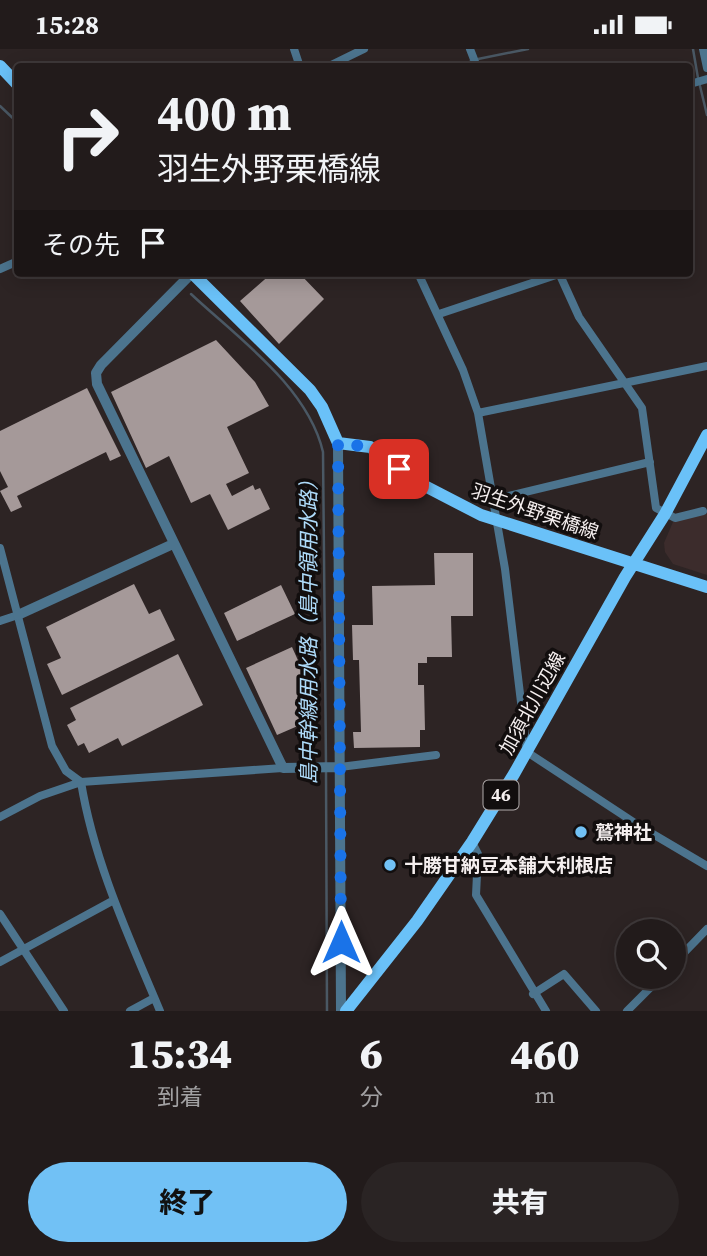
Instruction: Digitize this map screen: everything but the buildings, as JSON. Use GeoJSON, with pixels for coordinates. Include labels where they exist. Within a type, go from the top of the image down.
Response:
{"type":"FeatureCollection","features":[{"type":"Feature","properties":{"kind":"main road"},"geometry":{"type":"LineString","coordinates":[[0,66],[14,81]]}},
{"type":"Feature","properties":{"kind":"main road"},"geometry":{"type":"LineString","coordinates":[[196,277],[310,390],[327,416],[338,443]]}},
{"type":"Feature","properties":{"kind":"main road","name":"加須北川辺線"},"geometry":{"type":"LineString","coordinates":[[344,1011],[417,921],[472,842],[665,514],[707,435]]}},
{"type":"Feature","properties":{"kind":"main road","name":"羽生外野栗橋線"},"geometry":{"type":"LineString","coordinates":[[338,443],[370,447],[445,499],[496,520],[707,587]]}},
{"type":"Feature","properties":{"kind":"street"},"geometry":{"type":"LineString","coordinates":[[335,63],[363,49]]}},
{"type":"Feature","properties":{"kind":"street"},"geometry":{"type":"LineString","coordinates":[[704,49],[707,68]]}},
{"type":"Feature","properties":{"kind":"street"},"geometry":{"type":"LineString","coordinates":[[188,277],[96,373],[97,384],[283,768]]}},
{"type":"Feature","properties":{"kind":"street"},"geometry":{"type":"LineString","coordinates":[[420,277],[439,314],[478,413],[496,520],[527,752],[640,827],[706,864]]}},
{"type":"Feature","properties":{"kind":"street"},"geometry":{"type":"LineString","coordinates":[[439,314],[550,277]]}},
{"type":"Feature","properties":{"kind":"street"},"geometry":{"type":"LineString","coordinates":[[560,277],[579,317],[642,408],[654,505],[665,514],[678,518],[703,511]]}},
{"type":"Feature","properties":{"kind":"street"},"geometry":{"type":"LineString","coordinates":[[478,413],[707,366]]}},
{"type":"Feature","properties":{"kind":"street"},"geometry":{"type":"LineString","coordinates":[[338,443],[344,1011]]}},
{"type":"Feature","properties":{"kind":"street"},"geometry":{"type":"LineString","coordinates":[[492,500],[650,463]]}},
{"type":"Feature","properties":{"kind":"street"},"geometry":{"type":"LineString","coordinates":[[0,621],[173,544]]}},
{"type":"Feature","properties":{"kind":"street"},"geometry":{"type":"LineString","coordinates":[[0,548],[52,746],[66,771],[81,782],[87,820],[114,900],[160,1011]]}},
{"type":"Feature","properties":{"kind":"street"},"geometry":{"type":"LineString","coordinates":[[522,719],[542,725]]}},
{"type":"Feature","properties":{"kind":"street"},"geometry":{"type":"LineString","coordinates":[[0,817],[40,796],[81,782],[283,768],[340,767],[436,755]]}},
{"type":"Feature","properties":{"kind":"street"},"geometry":{"type":"LineString","coordinates":[[472,842],[478,854],[476,895],[546,1011]]}},
{"type":"Feature","properties":{"kind":"street"},"geometry":{"type":"LineString","coordinates":[[0,962],[114,900]]}},
{"type":"Feature","properties":{"kind":"street"},"geometry":{"type":"LineString","coordinates":[[0,914],[64,1011]]}},
{"type":"Feature","properties":{"kind":"street"},"geometry":{"type":"LineString","coordinates":[[686,951],[707,929]]}},
{"type":"Feature","properties":{"kind":"street"},"geometry":{"type":"LineString","coordinates":[[533,993],[564,974],[596,1011]]}},
{"type":"Feature","properties":{"kind":"street"},"geometry":{"type":"LineString","coordinates":[[627,1011],[649,989]]}},
{"type":"Feature","properties":{"kind":"street"},"geometry":{"type":"LineString","coordinates":[[130,1011],[155,998]]}},
{"type":"Feature","properties":{"kind":"shaded area"},"geometry":{"type":"Polygon","coordinates":[[[707,514],[707,575],[673,564],[665,552],[664,543],[673,522],[707,514]]]}},
{"type":"Feature","properties":{"kind":"waterway"},"geometry":{"type":"LineString","coordinates":[[478,59],[528,49]]}},
{"type":"Feature","properties":{"kind":"waterway"},"geometry":{"type":"LineString","coordinates":[[693,49],[698,78]]}},
{"type":"Feature","properties":{"kind":"waterway"},"geometry":{"type":"LineString","coordinates":[[467,63],[472,61]]}},
{"type":"Feature","properties":{"kind":"waterway"},"geometry":{"type":"LineString","coordinates":[[700,86],[707,115]]}},
{"type":"Feature","properties":{"kind":"waterway","name":"島中幹線用水路（島中領用水路）"},"geometry":{"type":"LineString","coordinates":[[0,106],[14,119]]}},
{"type":"Feature","properties":{"kind":"waterway","name":"島中幹線用水路（島中領用水路）"},"geometry":{"type":"LineString","coordinates":[[191,294],[249,346],[287,385],[315,428],[323,452],[326,764]]}},
{"type":"Feature","properties":{"kind":"waterway","name":"島中幹線用水路（島中領用水路）"},"geometry":{"type":"LineString","coordinates":[[326,771],[327,1011]]}},
{"type":"Feature","properties":{"kind":"place","name":"鷲神社"},"geometry":{"type":"Point","coordinates":[581,832]}},
{"type":"Feature","properties":{"kind":"place","name":"十勝甘納豆本舗大利根店"},"geometry":{"type":"Point","coordinates":[390,865]}},
{"type":"Feature","properties":{"kind":"route"},"geometry":{"type":"LineString","coordinates":[[341,942],[338,443],[370,447],[399,469]]}}]}
